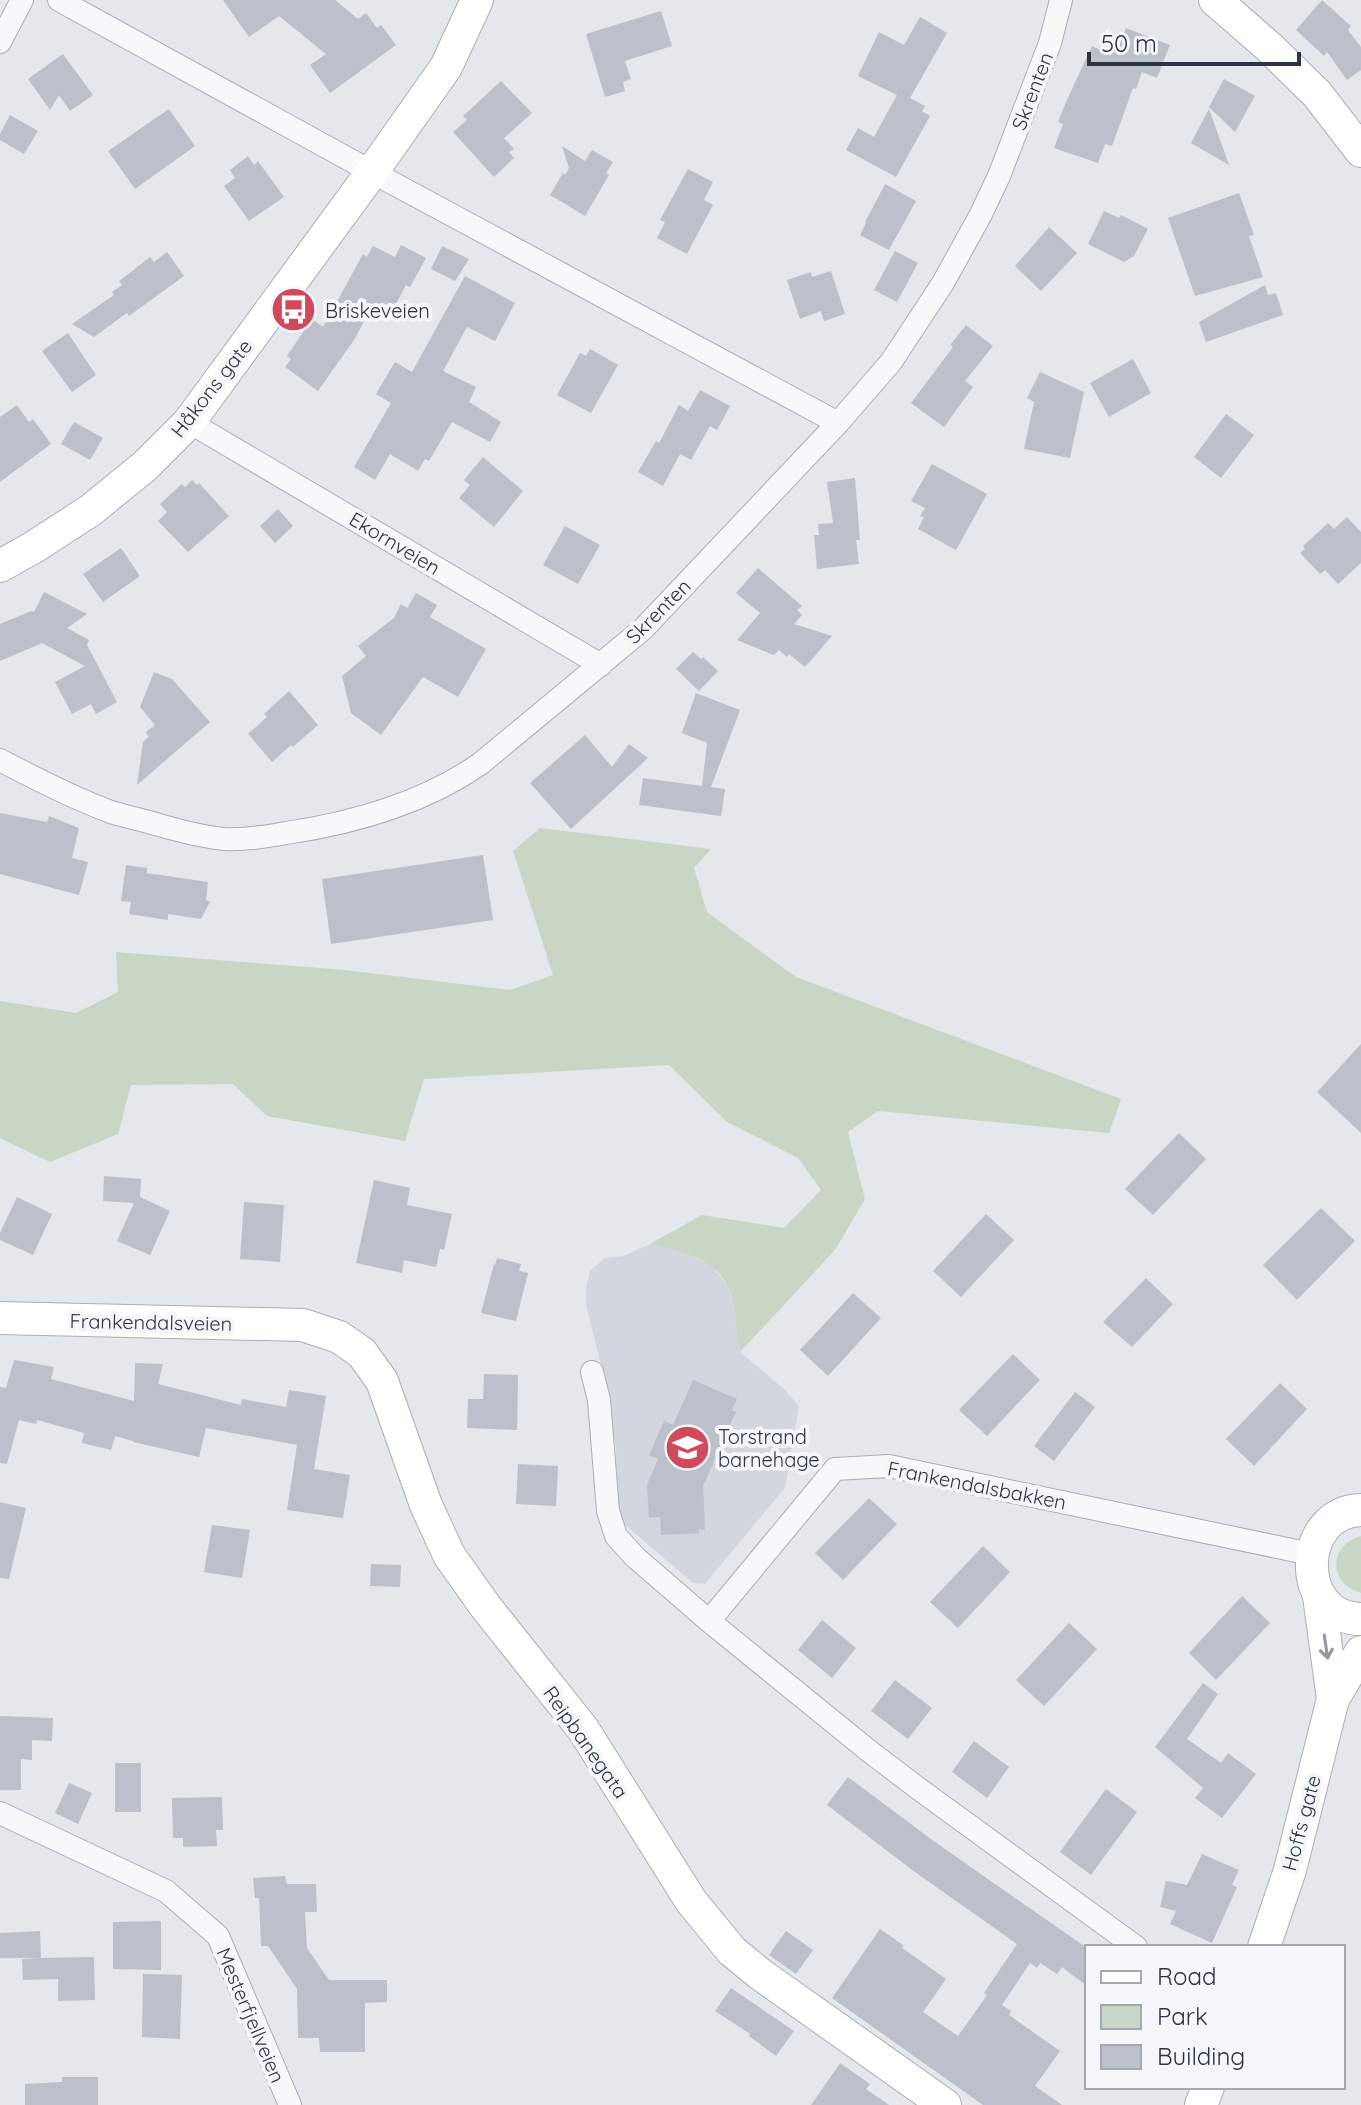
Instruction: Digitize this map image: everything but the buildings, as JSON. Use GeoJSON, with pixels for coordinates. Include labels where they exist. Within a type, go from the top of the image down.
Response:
{"type":"FeatureCollection","features":[{"type":"Feature","properties":{"kind":"main road","name":"Håkons gate"},"geometry":{"type":"LineString","coordinates":[[0,566],[91,510],[145,466],[189,422],[446,67],[477,0]]}},
{"type":"Feature","properties":{"kind":"main road"},"geometry":{"type":"LineString","coordinates":[[1215,0],[1317,94],[1361,151]]}},
{"type":"Feature","properties":{"kind":"main road","name":"Frankendalsveien"},"geometry":{"type":"LineString","coordinates":[[0,1318],[303,1325]]}},
{"type":"Feature","properties":{"kind":"main road","name":"Reipbanegata"},"geometry":{"type":"LineString","coordinates":[[303,1325],[339,1337],[362,1353],[382,1381],[426,1505],[449,1555],[485,1606],[583,1729],[691,1901],[732,1951],[945,2105]]}},
{"type":"Feature","properties":{"kind":"main road"},"geometry":{"type":"LineString","coordinates":[[1311,1554],[1320,1534],[1336,1518],[1361,1510]]}},
{"type":"Feature","properties":{"kind":"main road","name":"Hoffs gate"},"geometry":{"type":"LineString","coordinates":[[1311,1554],[1311,1575],[1319,1596],[1333,1699]]}},
{"type":"Feature","properties":{"kind":"main road"},"geometry":{"type":"LineString","coordinates":[[1319,1596],[1335,1611],[1361,1619]]}},
{"type":"Feature","properties":{"kind":"main road","name":"Hoffs gate"},"geometry":{"type":"LineString","coordinates":[[1265,1945],[1290,1870],[1333,1699],[1361,1652]]}},
{"type":"Feature","properties":{"kind":"street"},"geometry":{"type":"LineString","coordinates":[[0,42],[22,0]]}},
{"type":"Feature","properties":{"kind":"street"},"geometry":{"type":"LineString","coordinates":[[59,0],[838,423]]}},
{"type":"Feature","properties":{"kind":"street","name":"Skrenten"},"geometry":{"type":"LineString","coordinates":[[0,760],[112,812],[188,833],[226,839],[306,830],[383,812],[462,777],[492,756],[643,629],[838,423],[891,362],[943,283],[1005,163],[1050,43],[1061,0]]}},
{"type":"Feature","properties":{"kind":"street","name":"Ekornveien"},"geometry":{"type":"LineString","coordinates":[[189,422],[601,665]]}},
{"type":"Feature","properties":{"kind":"street"},"geometry":{"type":"LineString","coordinates":[[592,1372],[599,1400],[608,1511],[616,1536],[635,1557],[709,1621],[919,1789],[1133,1945]]}},
{"type":"Feature","properties":{"kind":"street","name":"Frankendalsbakken"},"geometry":{"type":"LineString","coordinates":[[709,1621],[835,1469],[889,1466],[1311,1554]]}},
{"type":"Feature","properties":{"kind":"street","name":"Mesterfjellveien"},"geometry":{"type":"LineString","coordinates":[[0,1813],[166,1891],[218,1936],[290,2105]]}},
{"type":"Feature","properties":{"kind":"shaded area"},"geometry":{"type":"Polygon","coordinates":[[[650,1244],[683,1252],[711,1265],[728,1286],[740,1352],[784,1389],[799,1406],[785,1488],[705,1584],[693,1583],[617,1518],[616,1449],[603,1373],[586,1304],[586,1288],[590,1271],[605,1258],[624,1256],[650,1244]]]}},
{"type":"Feature","properties":{"kind":"green space"},"geometry":{"type":"Polygon","coordinates":[[[540,828],[711,849],[694,868],[707,912],[796,977],[1121,1099],[1109,1133],[878,1111],[848,1132],[865,1199],[835,1250],[740,1352],[733,1304],[723,1278],[696,1258],[650,1244],[702,1215],[784,1228],[821,1190],[798,1158],[727,1122],[669,1065],[424,1079],[405,1141],[267,1116],[233,1084],[131,1085],[118,1134],[50,1162],[0,1138],[0,1001],[76,1013],[118,992],[116,952],[345,970],[510,990],[553,975],[513,851],[540,828]]]}},
{"type":"Feature","properties":{"kind":"green space"},"geometry":{"type":"Polygon","coordinates":[[[1361,1536],[1361,1593],[1342,1582],[1336,1564],[1342,1547],[1361,1536]]]}},
{"type":"Feature","properties":{"kind":"place","name":"Briskeveien"},"geometry":{"type":"Point","coordinates":[294,310]}},
{"type":"Feature","properties":{"kind":"place","name":"Torstrand barnehage"},"geometry":{"type":"Point","coordinates":[687,1448]}}]}
